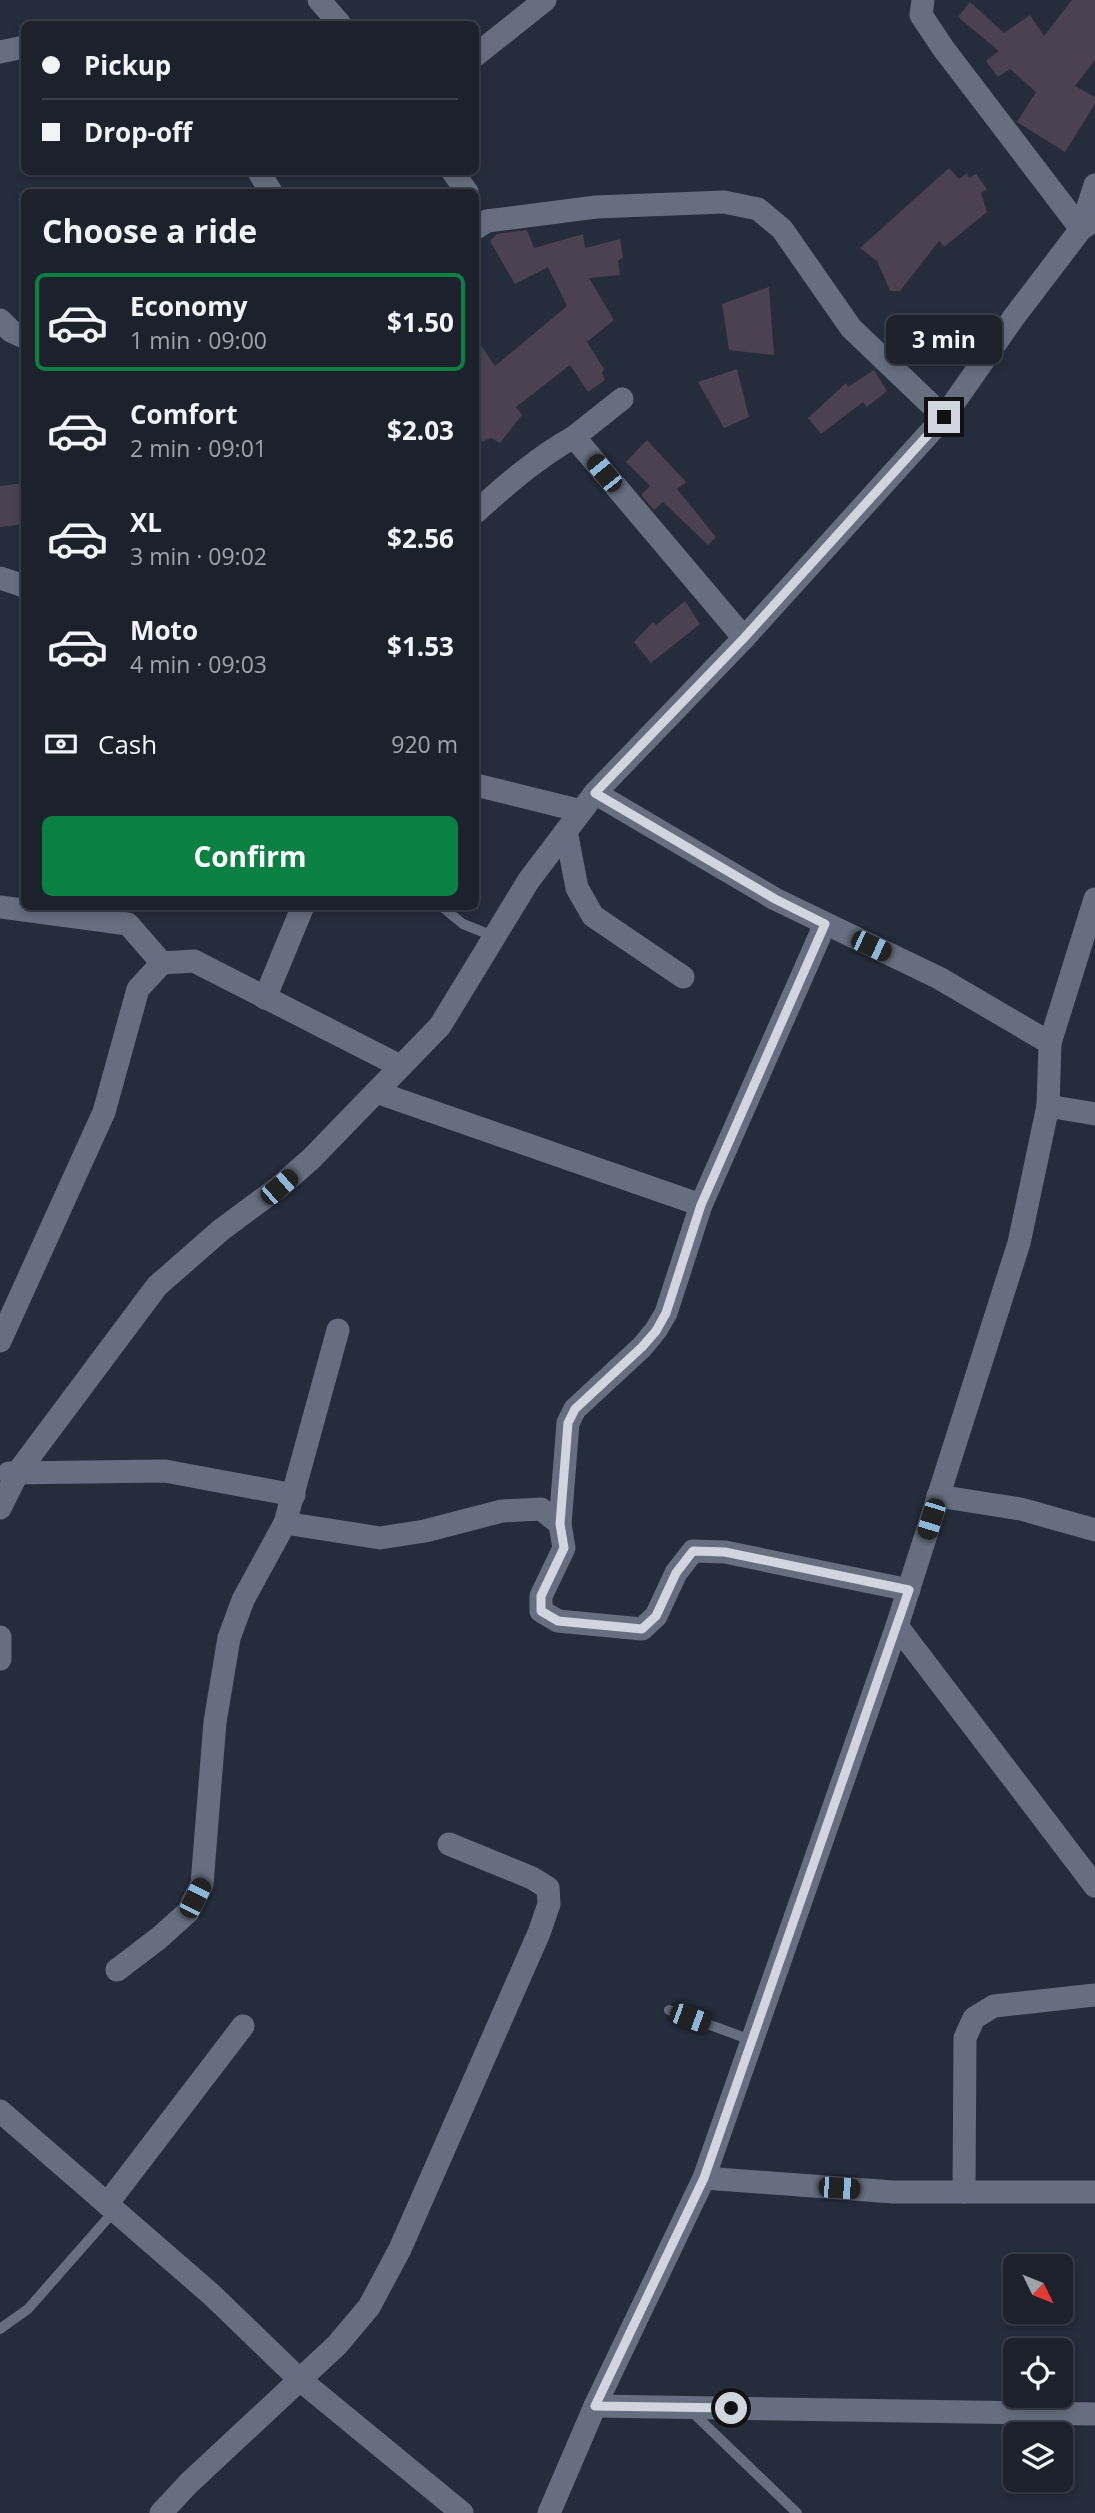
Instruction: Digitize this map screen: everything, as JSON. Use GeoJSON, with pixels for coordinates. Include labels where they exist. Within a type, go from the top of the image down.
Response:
{"type":"FeatureCollection","features":[{"type":"Feature","properties":{"kind":"street"},"geometry":{"type":"LineString","coordinates":[[318,0],[337,21]]}},
{"type":"Feature","properties":{"kind":"street"},"geometry":{"type":"LineString","coordinates":[[479,53],[545,0]]}},
{"type":"Feature","properties":{"kind":"street"},"geometry":{"type":"LineString","coordinates":[[923,0],[921,15],[943,48],[1088,225]]}},
{"type":"Feature","properties":{"kind":"street"},"geometry":{"type":"LineString","coordinates":[[0,52],[21,48]]}},
{"type":"Feature","properties":{"kind":"street"},"geometry":{"type":"LineString","coordinates":[[0,1508],[9,1473],[157,1286],[221,1230],[279,1187],[311,1159],[440,1026],[529,880],[588,802],[744,638],[944,417],[1014,317],[1088,225],[1095,185]]}},
{"type":"Feature","properties":{"kind":"street"},"geometry":{"type":"LineString","coordinates":[[480,218],[596,207],[724,202],[758,209],[782,229],[851,328],[944,417]]}},
{"type":"Feature","properties":{"kind":"street"},"geometry":{"type":"LineString","coordinates":[[0,320],[11,331],[21,336]]}},
{"type":"Feature","properties":{"kind":"street"},"geometry":{"type":"LineString","coordinates":[[479,509],[514,478],[574,437],[622,399]]}},
{"type":"Feature","properties":{"kind":"street"},"geometry":{"type":"LineString","coordinates":[[574,437],[744,638]]}},
{"type":"Feature","properties":{"kind":"street"},"geometry":{"type":"LineString","coordinates":[[0,578],[21,585]]}},
{"type":"Feature","properties":{"kind":"street"},"geometry":{"type":"LineString","coordinates":[[479,785],[588,802],[775,899],[939,978],[1050,1043]]}},
{"type":"Feature","properties":{"kind":"street"},"geometry":{"type":"LineString","coordinates":[[566,831],[578,888],[593,916],[683,977]]}},
{"type":"Feature","properties":{"kind":"street"},"geometry":{"type":"LineString","coordinates":[[549,2513],[595,2406],[704,2178],[897,1626],[1019,1243],[1048,1106],[1050,1043],[1095,899]]}},
{"type":"Feature","properties":{"kind":"street"},"geometry":{"type":"LineString","coordinates":[[0,907],[21,910]]}},
{"type":"Feature","properties":{"kind":"street"},"geometry":{"type":"LineString","coordinates":[[23,910],[128,924],[162,962]]}},
{"type":"Feature","properties":{"kind":"street"},"geometry":{"type":"LineString","coordinates":[[265,998],[301,910]]}},
{"type":"Feature","properties":{"kind":"street"},"geometry":{"type":"LineString","coordinates":[[825,924],[701,1205],[666,1313],[656,1331],[642,1347],[575,1409],[568,1423],[560,1524],[564,1548],[541,1596],[541,1611],[558,1621],[642,1629],[656,1616],[676,1573],[693,1551],[725,1552],[909,1590]]}},
{"type":"Feature","properties":{"kind":"street"},"geometry":{"type":"LineString","coordinates":[[0,1341],[104,1112],[138,989],[162,962],[194,961],[400,1066]]}},
{"type":"Feature","properties":{"kind":"street"},"geometry":{"type":"LineString","coordinates":[[376,1091],[701,1205]]}},
{"type":"Feature","properties":{"kind":"street"},"geometry":{"type":"LineString","coordinates":[[1048,1106],[1095,1114]]}},
{"type":"Feature","properties":{"kind":"street"},"geometry":{"type":"LineString","coordinates":[[117,1970],[188,1912],[202,1884],[215,1722],[229,1639],[243,1600],[285,1523],[338,1330]]}},
{"type":"Feature","properties":{"kind":"street"},"geometry":{"type":"LineString","coordinates":[[9,1473],[165,1471],[294,1495]]}},
{"type":"Feature","properties":{"kind":"street"},"geometry":{"type":"LineString","coordinates":[[938,1496],[1021,1509],[1095,1530]]}},
{"type":"Feature","properties":{"kind":"street"},"geometry":{"type":"LineString","coordinates":[[285,1523],[380,1538],[425,1531],[502,1511],[541,1509],[560,1524]]}},
{"type":"Feature","properties":{"kind":"street"},"geometry":{"type":"LineString","coordinates":[[897,1626],[1095,1886]]}},
{"type":"Feature","properties":{"kind":"street"},"geometry":{"type":"LineString","coordinates":[[0,1637],[0,1659]]}},
{"type":"Feature","properties":{"kind":"street"},"geometry":{"type":"LineString","coordinates":[[161,2513],[337,2345],[369,2307],[400,2249],[539,1933],[549,1904],[548,1888],[532,1878],[449,1844]]}},
{"type":"Feature","properties":{"kind":"street"},"geometry":{"type":"LineString","coordinates":[[964,2192],[965,2038],[974,2018],[994,2007],[1095,1995]]}},
{"type":"Feature","properties":{"kind":"street"},"geometry":{"type":"LineString","coordinates":[[111,2207],[243,2026]]}},
{"type":"Feature","properties":{"kind":"street"},"geometry":{"type":"LineString","coordinates":[[0,2111],[212,2295],[299,2379],[462,2513]]}},
{"type":"Feature","properties":{"kind":"street"},"geometry":{"type":"LineString","coordinates":[[704,2178],[893,2193],[1095,2192]]}},
{"type":"Feature","properties":{"kind":"street"},"geometry":{"type":"LineString","coordinates":[[595,2406],[1095,2414]]}},
{"type":"Feature","properties":{"kind":"lane"},"geometry":{"type":"LineString","coordinates":[[446,910],[463,924],[493,936]]}},
{"type":"Feature","properties":{"kind":"lane"},"geometry":{"type":"LineString","coordinates":[[669,2010],[751,2040]]}},
{"type":"Feature","properties":{"kind":"lane"},"geometry":{"type":"LineString","coordinates":[[0,2329],[28,2309],[111,2207]]}},
{"type":"Feature","properties":{"kind":"lane"},"geometry":{"type":"LineString","coordinates":[[687,2407],[797,2513]]}},
{"type":"Feature","properties":{"kind":"building"},"geometry":{"type":"Polygon","coordinates":[[[1072,0],[1095,0],[1095,60],[1075,86],[1095,97],[1095,104],[1065,152],[1017,122],[1036,92],[1010,69],[998,77],[986,61],[999,51],[958,17],[970,2],[1004,33],[1030,15],[1044,36],[1072,0]]]}},
{"type":"Feature","properties":{"kind":"building"},"geometry":{"type":"Polygon","coordinates":[[[949,168],[959,179],[967,173],[969,178],[976,174],[987,189],[981,193],[987,212],[944,247],[939,241],[900,291],[890,291],[877,261],[860,248],[949,168]]]}},
{"type":"Feature","properties":{"kind":"building"},"geometry":{"type":"Polygon","coordinates":[[[527,230],[534,248],[583,234],[585,248],[620,239],[623,258],[618,260],[620,275],[589,278],[614,320],[587,342],[604,369],[602,373],[605,380],[588,392],[570,365],[516,407],[522,415],[500,443],[491,438],[479,443],[479,342],[495,366],[567,306],[548,267],[515,284],[490,241],[497,234],[527,230]]]}},
{"type":"Feature","properties":{"kind":"building"},"geometry":{"type":"Polygon","coordinates":[[[769,287],[774,355],[729,350],[722,304],[769,287]]]}},
{"type":"Feature","properties":{"kind":"building"},"geometry":{"type":"Polygon","coordinates":[[[737,369],[749,417],[724,428],[698,382],[737,369]]]}},
{"type":"Feature","properties":{"kind":"building"},"geometry":{"type":"Polygon","coordinates":[[[874,370],[887,391],[867,407],[863,402],[821,434],[808,418],[846,383],[848,387],[874,370]]]}},
{"type":"Feature","properties":{"kind":"building"},"geometry":{"type":"Polygon","coordinates":[[[647,440],[686,482],[677,489],[716,537],[708,545],[663,502],[654,510],[641,495],[650,486],[626,462],[647,440]]]}},
{"type":"Feature","properties":{"kind":"building"},"geometry":{"type":"Polygon","coordinates":[[[21,483],[21,524],[0,527],[0,486],[21,483]]]}},
{"type":"Feature","properties":{"kind":"building"},"geometry":{"type":"Polygon","coordinates":[[[685,601],[700,624],[651,663],[634,642],[653,622],[656,625],[685,601]]]}},
{"type":"Feature","properties":{"kind":"route"},"geometry":{"type":"LineString","coordinates":[[731,2408],[595,2406],[704,2178],[909,1590],[725,1552],[693,1551],[676,1573],[656,1616],[642,1629],[558,1621],[541,1611],[541,1596],[564,1548],[560,1524],[568,1423],[575,1409],[642,1347],[656,1331],[666,1313],[701,1205],[825,924],[775,899],[595,793],[744,638],[944,417]]}}]}
